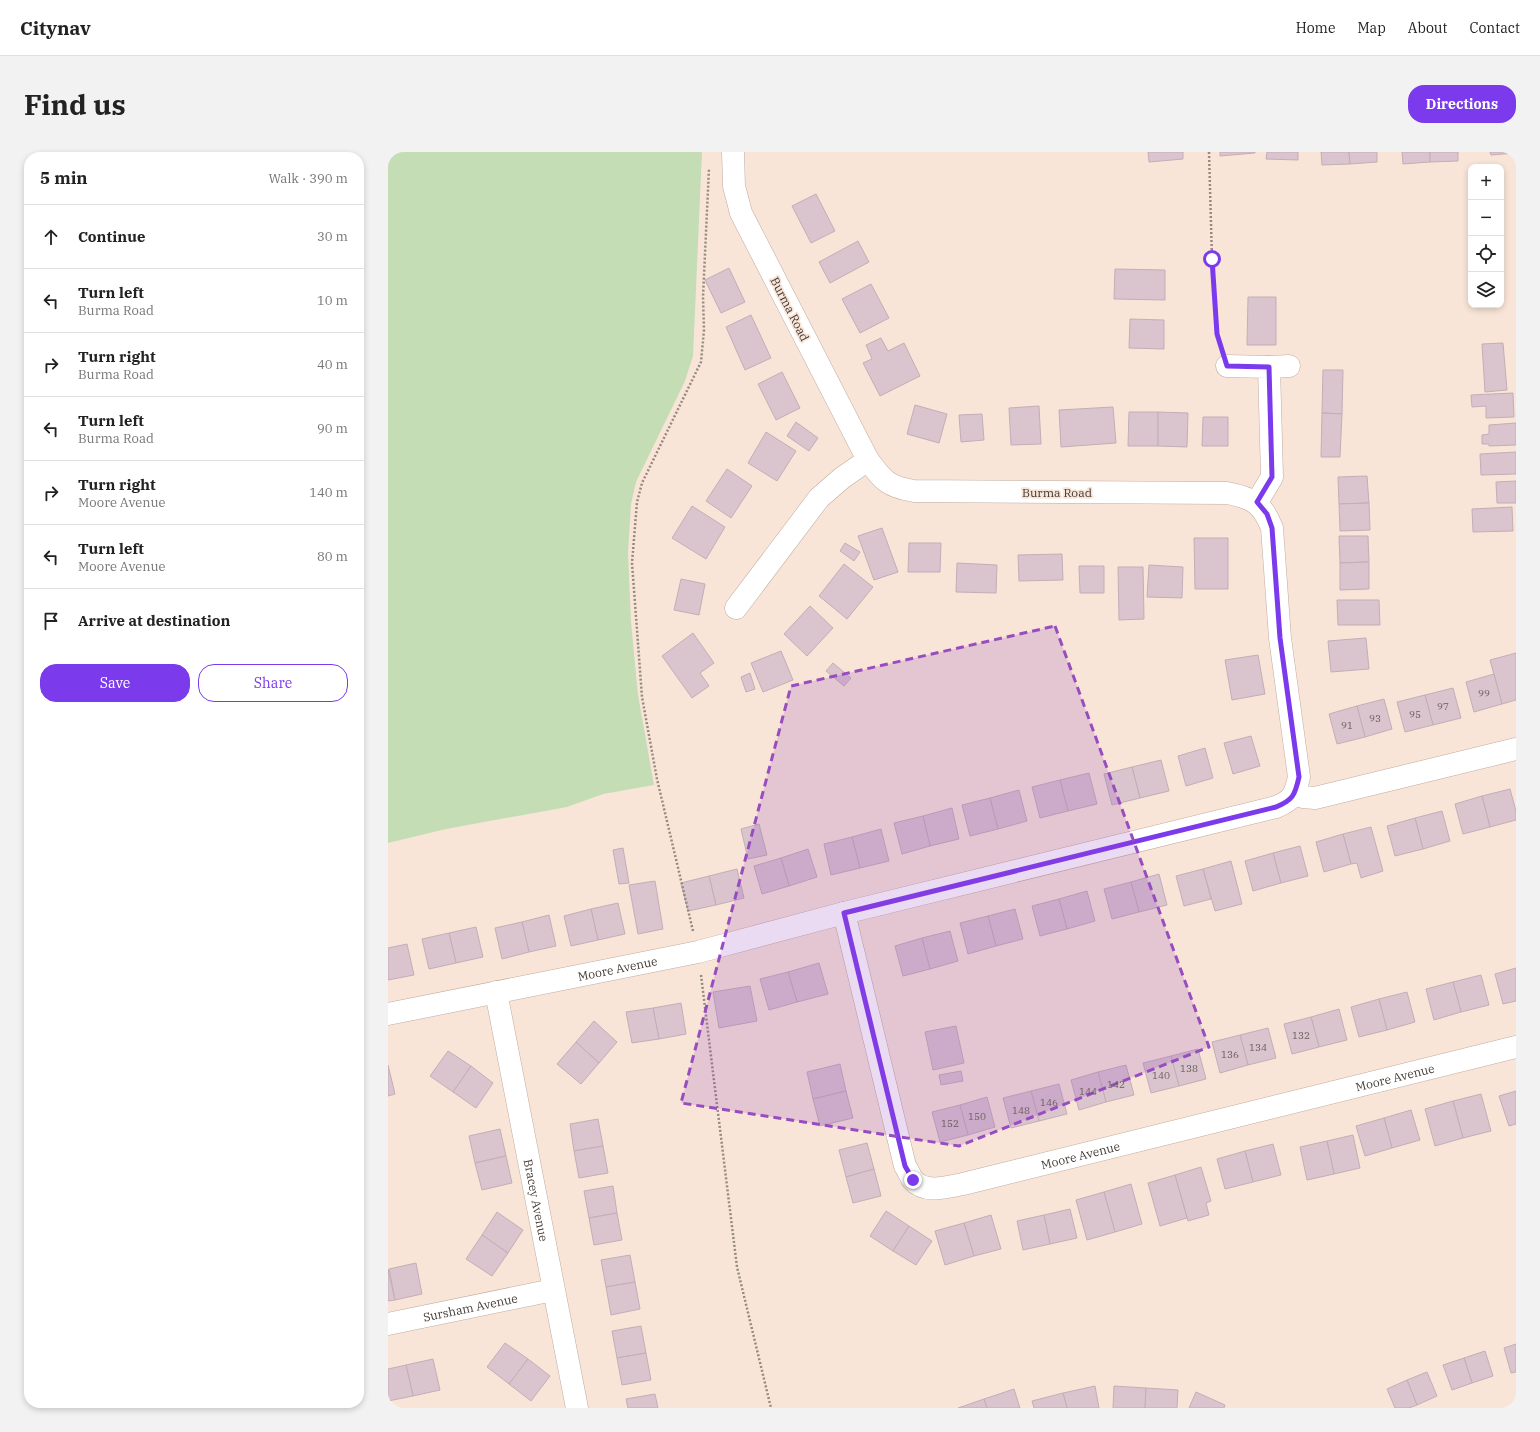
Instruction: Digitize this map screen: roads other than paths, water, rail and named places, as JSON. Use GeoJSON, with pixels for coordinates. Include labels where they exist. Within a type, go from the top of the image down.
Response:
{"type":"FeatureCollection","features":[{"type":"Feature","properties":{"kind":"street","name":"Burma Road"},"geometry":{"type":"LineString","coordinates":[[733,152],[734,186],[741,213],[868,460],[882,480],[897,488],[914,491],[1227,493],[1243,496],[1257,502]]}},
{"type":"Feature","properties":{"kind":"street"},"geometry":{"type":"LineString","coordinates":[[1227,366],[1279,366],[1272,477],[1257,502],[1267,514],[1272,528],[1280,638],[1299,777],[1295,793],[1303,797],[1315,798],[1516,749]]}},
{"type":"Feature","properties":{"kind":"street"},"geometry":{"type":"LineString","coordinates":[[736,608],[819,498],[842,478],[868,460]]}},
{"type":"Feature","properties":{"kind":"street","name":"Moore Avenue"},"geometry":{"type":"LineString","coordinates":[[388,1014],[698,952],[844,913],[1276,807],[1288,802],[1295,793]]}},
{"type":"Feature","properties":{"kind":"street","name":"Moore Avenue"},"geometry":{"type":"LineString","coordinates":[[844,913],[905,1166],[913,1180],[924,1187],[939,1188],[962,1184],[1516,1047]]}},
{"type":"Feature","properties":{"kind":"street","name":"Bracey Avenue"},"geometry":{"type":"LineString","coordinates":[[496,992],[577,1408]]}},
{"type":"Feature","properties":{"kind":"street","name":"Sursham Avenue"},"geometry":{"type":"LineString","coordinates":[[388,1324],[553,1290]]}}]}
